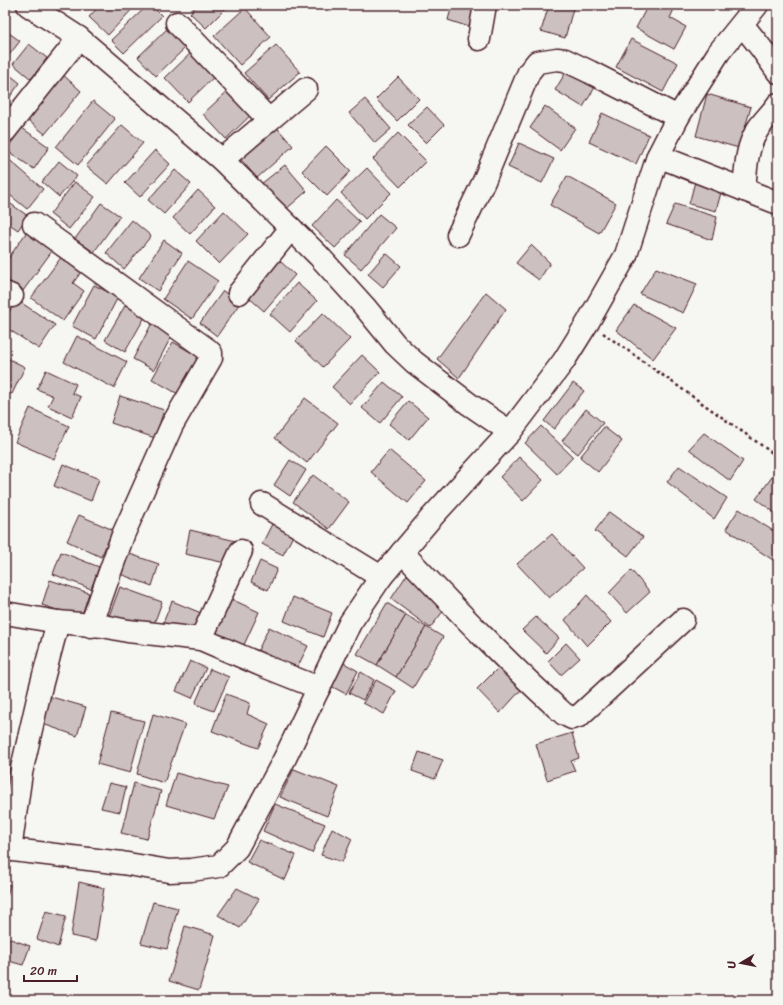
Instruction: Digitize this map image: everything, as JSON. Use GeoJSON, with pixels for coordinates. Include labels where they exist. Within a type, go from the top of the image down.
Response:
{"type":"FeatureCollection","features":[{"type":"Feature","properties":{"kind":"street"},"geometry":{"type":"LineString","coordinates":[[28,5],[79,38],[222,160],[318,255],[364,306],[395,344],[414,362],[469,404],[510,432]]}},
{"type":"Feature","properties":{"kind":"street"},"geometry":{"type":"LineString","coordinates":[[479,39],[485,5]]}},
{"type":"Feature","properties":{"kind":"street"},"geometry":{"type":"LineString","coordinates":[[58,622],[40,690],[21,773],[8,849],[122,863],[169,871],[219,866],[237,848],[266,796],[350,623],[381,577],[510,432],[564,362],[626,255],[658,156],[678,117],[719,52],[757,5]]}},
{"type":"Feature","properties":{"kind":"street"},"geometry":{"type":"LineString","coordinates":[[177,22],[269,120]]}},
{"type":"Feature","properties":{"kind":"street"},"geometry":{"type":"LineString","coordinates":[[742,24],[762,48],[778,72]]}},
{"type":"Feature","properties":{"kind":"street"},"geometry":{"type":"LineString","coordinates":[[5,132],[79,38]]}},
{"type":"Feature","properties":{"kind":"street"},"geometry":{"type":"LineString","coordinates":[[458,235],[484,181],[529,72],[537,62],[557,59],[565,60],[678,117]]}},
{"type":"Feature","properties":{"kind":"street"},"geometry":{"type":"LineString","coordinates":[[222,160],[306,89]]}},
{"type":"Feature","properties":{"kind":"street"},"geometry":{"type":"LineString","coordinates":[[744,190],[747,160],[751,142],[758,129],[778,104]]}},
{"type":"Feature","properties":{"kind":"street"},"geometry":{"type":"LineString","coordinates":[[658,156],[778,203]]}},
{"type":"Feature","properties":{"kind":"street"},"geometry":{"type":"LineString","coordinates":[[34,224],[208,350],[211,358],[172,425],[123,535],[91,626]]}},
{"type":"Feature","properties":{"kind":"street"},"geometry":{"type":"LineString","coordinates":[[239,293],[290,228]]}},
{"type":"Feature","properties":{"kind":"street"},"geometry":{"type":"LineString","coordinates":[[262,504],[381,577]]}},
{"type":"Feature","properties":{"kind":"street"},"geometry":{"type":"LineString","coordinates":[[201,639],[241,551]]}},
{"type":"Feature","properties":{"kind":"street"},"geometry":{"type":"LineString","coordinates":[[402,552],[469,623],[525,679],[564,714],[572,718],[578,716],[683,620]]}},
{"type":"Feature","properties":{"kind":"street"},"geometry":{"type":"LineString","coordinates":[[5,613],[58,622],[201,639],[319,688]]}},
{"type":"Feature","properties":{"kind":"path"},"geometry":{"type":"LineString","coordinates":[[588,322],[778,458]]}},
{"type":"Feature","properties":{"kind":"building"},"geometry":{"type":"Polygon","coordinates":[[[79,5],[88,5],[84,10],[79,5]]]}},
{"type":"Feature","properties":{"kind":"building"},"geometry":{"type":"Polygon","coordinates":[[[100,5],[136,5],[108,35],[89,17],[100,5]]]}},
{"type":"Feature","properties":{"kind":"building"},"geometry":{"type":"Polygon","coordinates":[[[148,5],[151,5],[162,16],[124,53],[111,40],[148,5]]]}},
{"type":"Feature","properties":{"kind":"building"},"geometry":{"type":"Polygon","coordinates":[[[197,5],[229,5],[206,28],[190,13],[197,5]]]}},
{"type":"Feature","properties":{"kind":"building"},"geometry":{"type":"Polygon","coordinates":[[[452,5],[460,5],[477,10],[472,28],[448,20],[452,5]]]}},
{"type":"Feature","properties":{"kind":"building"},"geometry":{"type":"Polygon","coordinates":[[[549,5],[574,5],[565,38],[541,31],[549,5]]]}},
{"type":"Feature","properties":{"kind":"building"},"geometry":{"type":"Polygon","coordinates":[[[648,5],[671,5],[675,7],[670,18],[686,27],[674,49],[636,28],[648,5]]]}},
{"type":"Feature","properties":{"kind":"building"},"geometry":{"type":"Polygon","coordinates":[[[245,8],[271,37],[240,65],[214,36],[245,8]]]}},
{"type":"Feature","properties":{"kind":"building"},"geometry":{"type":"Polygon","coordinates":[[[168,28],[186,47],[156,76],[138,57],[168,28]]]}},
{"type":"Feature","properties":{"kind":"building"},"geometry":{"type":"Polygon","coordinates":[[[5,30],[20,41],[6,59],[5,59],[5,30]]]}},
{"type":"Feature","properties":{"kind":"building"},"geometry":{"type":"Polygon","coordinates":[[[631,39],[678,63],[663,92],[616,67],[631,39]]]}},
{"type":"Feature","properties":{"kind":"building"},"geometry":{"type":"Polygon","coordinates":[[[29,44],[47,58],[31,79],[13,64],[29,44]]]}},
{"type":"Feature","properties":{"kind":"building"},"geometry":{"type":"Polygon","coordinates":[[[276,45],[300,72],[268,100],[244,73],[276,45]]]}},
{"type":"Feature","properties":{"kind":"building"},"geometry":{"type":"Polygon","coordinates":[[[197,47],[220,71],[188,102],[165,78],[197,47]]]}},
{"type":"Feature","properties":{"kind":"building"},"geometry":{"type":"Polygon","coordinates":[[[569,67],[597,84],[583,107],[555,90],[569,67]]]}},
{"type":"Feature","properties":{"kind":"building"},"geometry":{"type":"Polygon","coordinates":[[[5,71],[20,83],[9,98],[5,95],[5,71]]]}},
{"type":"Feature","properties":{"kind":"building"},"geometry":{"type":"Polygon","coordinates":[[[61,73],[81,91],[45,134],[24,117],[61,73]]]}},
{"type":"Feature","properties":{"kind":"building"},"geometry":{"type":"Polygon","coordinates":[[[398,77],[419,99],[397,121],[376,99],[398,77]]]}},
{"type":"Feature","properties":{"kind":"building"},"geometry":{"type":"Polygon","coordinates":[[[232,87],[255,111],[226,139],[203,114],[232,87]]]}},
{"type":"Feature","properties":{"kind":"building"},"geometry":{"type":"Polygon","coordinates":[[[707,94],[751,107],[739,148],[696,136],[707,94]]]}},
{"type":"Feature","properties":{"kind":"building"},"geometry":{"type":"Polygon","coordinates":[[[365,99],[391,129],[375,143],[349,113],[365,99]]]}},
{"type":"Feature","properties":{"kind":"building"},"geometry":{"type":"Polygon","coordinates":[[[93,101],[115,119],[78,165],[56,147],[93,101]]]}},
{"type":"Feature","properties":{"kind":"building"},"geometry":{"type":"Polygon","coordinates":[[[545,106],[575,128],[560,150],[530,128],[545,106]]]}},
{"type":"Feature","properties":{"kind":"building"},"geometry":{"type":"Polygon","coordinates":[[[427,107],[444,125],[426,143],[408,125],[427,107]]]}},
{"type":"Feature","properties":{"kind":"building"},"geometry":{"type":"Polygon","coordinates":[[[602,113],[649,135],[636,164],[589,142],[602,113]]]}},
{"type":"Feature","properties":{"kind":"building"},"geometry":{"type":"Polygon","coordinates":[[[272,122],[293,146],[257,178],[236,154],[272,122]]]}},
{"type":"Feature","properties":{"kind":"building"},"geometry":{"type":"Polygon","coordinates":[[[122,125],[143,143],[108,184],[86,166],[122,125]]]}},
{"type":"Feature","properties":{"kind":"building"},"geometry":{"type":"Polygon","coordinates":[[[22,128],[49,147],[34,169],[6,150],[22,128]]]}},
{"type":"Feature","properties":{"kind":"building"},"geometry":{"type":"Polygon","coordinates":[[[398,133],[426,161],[400,187],[373,159],[398,133]]]}},
{"type":"Feature","properties":{"kind":"building"},"geometry":{"type":"Polygon","coordinates":[[[519,143],[554,159],[542,183],[508,167],[519,143]]]}},
{"type":"Feature","properties":{"kind":"building"},"geometry":{"type":"Polygon","coordinates":[[[326,146],[351,171],[327,196],[302,171],[326,146]]]}},
{"type":"Feature","properties":{"kind":"building"},"geometry":{"type":"Polygon","coordinates":[[[155,150],[170,164],[140,197],[125,183],[155,150]]]}},
{"type":"Feature","properties":{"kind":"building"},"geometry":{"type":"Polygon","coordinates":[[[5,156],[43,189],[27,209],[5,191],[5,156]]]}},
{"type":"Feature","properties":{"kind":"building"},"geometry":{"type":"Polygon","coordinates":[[[59,161],[77,176],[59,197],[42,182],[59,161]]]}},
{"type":"Feature","properties":{"kind":"building"},"geometry":{"type":"Polygon","coordinates":[[[285,165],[307,191],[284,211],[261,184],[285,165]]]}},
{"type":"Feature","properties":{"kind":"building"},"geometry":{"type":"Polygon","coordinates":[[[367,168],[391,193],[365,219],[341,193],[367,168]]]}},
{"type":"Feature","properties":{"kind":"building"},"geometry":{"type":"Polygon","coordinates":[[[175,170],[191,184],[164,214],[148,200],[175,170]]]}},
{"type":"Feature","properties":{"kind":"building"},"geometry":{"type":"Polygon","coordinates":[[[567,176],[616,203],[599,233],[550,205],[567,176]]]}},
{"type":"Feature","properties":{"kind":"building"},"geometry":{"type":"Polygon","coordinates":[[[696,178],[723,185],[716,211],[689,204],[696,178]]]}},
{"type":"Feature","properties":{"kind":"building"},"geometry":{"type":"Polygon","coordinates":[[[75,182],[95,197],[69,229],[50,214],[75,182]]]}},
{"type":"Feature","properties":{"kind":"building"},"geometry":{"type":"Polygon","coordinates":[[[198,190],[215,206],[190,234],[173,218],[198,190]]]}},
{"type":"Feature","properties":{"kind":"building"},"geometry":{"type":"Polygon","coordinates":[[[5,200],[28,216],[18,230],[5,221],[5,200]]]}},
{"type":"Feature","properties":{"kind":"building"},"geometry":{"type":"Polygon","coordinates":[[[336,200],[360,222],[335,248],[312,226],[336,200]]]}},
{"type":"Feature","properties":{"kind":"building"},"geometry":{"type":"Polygon","coordinates":[[[101,203],[120,216],[94,252],[75,239],[101,203]]]}},
{"type":"Feature","properties":{"kind":"building"},"geometry":{"type":"Polygon","coordinates":[[[675,204],[717,217],[712,240],[666,224],[675,204]]]}},
{"type":"Feature","properties":{"kind":"building"},"geometry":{"type":"Polygon","coordinates":[[[224,211],[248,234],[219,264],[196,241],[224,211]]]}},
{"type":"Feature","properties":{"kind":"building"},"geometry":{"type":"Polygon","coordinates":[[[379,214],[396,228],[361,269],[345,255],[379,214]]]}},
{"type":"Feature","properties":{"kind":"building"},"geometry":{"type":"Polygon","coordinates":[[[132,220],[151,236],[124,269],[106,253],[132,220]]]}},
{"type":"Feature","properties":{"kind":"building"},"geometry":{"type":"Polygon","coordinates":[[[5,231],[11,236],[5,244],[5,231]]]}},
{"type":"Feature","properties":{"kind":"building"},"geometry":{"type":"Polygon","coordinates":[[[26,233],[52,251],[20,295],[5,284],[5,263],[26,233]]]}},
{"type":"Feature","properties":{"kind":"building"},"geometry":{"type":"Polygon","coordinates":[[[164,240],[182,253],[158,291],[139,278],[164,240]]]}},
{"type":"Feature","properties":{"kind":"building"},"geometry":{"type":"Polygon","coordinates":[[[531,245],[550,263],[539,280],[516,263],[531,245]]]}},
{"type":"Feature","properties":{"kind":"building"},"geometry":{"type":"Polygon","coordinates":[[[65,252],[85,267],[73,283],[84,291],[63,321],[31,298],[65,252]]]}},
{"type":"Feature","properties":{"kind":"building"},"geometry":{"type":"Polygon","coordinates":[[[386,253],[401,266],[383,287],[368,274],[386,253]]]}},
{"type":"Feature","properties":{"kind":"building"},"geometry":{"type":"Polygon","coordinates":[[[279,260],[295,275],[264,311],[247,296],[279,260]]]}},
{"type":"Feature","properties":{"kind":"building"},"geometry":{"type":"Polygon","coordinates":[[[188,261],[218,281],[192,319],[163,299],[188,261]]]}},
{"type":"Feature","properties":{"kind":"building"},"geometry":{"type":"Polygon","coordinates":[[[656,268],[697,284],[683,313],[640,294],[656,268]]]}},
{"type":"Feature","properties":{"kind":"building"},"geometry":{"type":"Polygon","coordinates":[[[297,283],[317,301],[290,332],[270,314],[297,283]]]}},
{"type":"Feature","properties":{"kind":"building"},"geometry":{"type":"Polygon","coordinates":[[[94,285],[118,297],[96,339],[72,326],[94,285]]]}},
{"type":"Feature","properties":{"kind":"building"},"geometry":{"type":"Polygon","coordinates":[[[223,291],[240,303],[217,336],[200,323],[223,291]]]}},
{"type":"Feature","properties":{"kind":"building"},"geometry":{"type":"Polygon","coordinates":[[[486,292],[506,309],[459,378],[437,359],[486,292]]]}},
{"type":"Feature","properties":{"kind":"building"},"geometry":{"type":"Polygon","coordinates":[[[17,300],[55,325],[39,349],[5,327],[5,318],[17,300]]]}},
{"type":"Feature","properties":{"kind":"building"},"geometry":{"type":"Polygon","coordinates":[[[126,304],[146,315],[125,352],[105,340],[126,304]]]}},
{"type":"Feature","properties":{"kind":"building"},"geometry":{"type":"Polygon","coordinates":[[[634,305],[676,328],[653,359],[616,330],[634,305]]]}},
{"type":"Feature","properties":{"kind":"building"},"geometry":{"type":"Polygon","coordinates":[[[323,313],[350,339],[323,367],[296,341],[323,313]]]}},
{"type":"Feature","properties":{"kind":"building"},"geometry":{"type":"Polygon","coordinates":[[[152,323],[173,333],[154,370],[133,359],[152,323]]]}},
{"type":"Feature","properties":{"kind":"building"},"geometry":{"type":"Polygon","coordinates":[[[77,336],[127,362],[114,388],[64,362],[77,336]]]}},
{"type":"Feature","properties":{"kind":"building"},"geometry":{"type":"Polygon","coordinates":[[[173,342],[199,357],[178,394],[152,379],[173,342]]]}},
{"type":"Feature","properties":{"kind":"building"},"geometry":{"type":"Polygon","coordinates":[[[362,355],[380,372],[350,404],[332,387],[362,355]]]}},
{"type":"Feature","properties":{"kind":"building"},"geometry":{"type":"Polygon","coordinates":[[[5,357],[25,367],[12,394],[5,391],[5,357]]]}},
{"type":"Feature","properties":{"kind":"building"},"geometry":{"type":"Polygon","coordinates":[[[46,370],[76,384],[72,393],[81,397],[72,417],[48,406],[53,396],[37,389],[46,370]]]}},
{"type":"Feature","properties":{"kind":"building"},"geometry":{"type":"Polygon","coordinates":[[[384,382],[402,397],[380,423],[362,408],[384,382]]]}},
{"type":"Feature","properties":{"kind":"building"},"geometry":{"type":"Polygon","coordinates":[[[573,383],[584,391],[554,429],[544,421],[573,383]]]}},
{"type":"Feature","properties":{"kind":"building"},"geometry":{"type":"Polygon","coordinates":[[[120,396],[164,410],[155,438],[111,423],[120,396]]]}},
{"type":"Feature","properties":{"kind":"building"},"geometry":{"type":"Polygon","coordinates":[[[305,398],[338,423],[307,463],[275,438],[305,398]]]}},
{"type":"Feature","properties":{"kind":"building"},"geometry":{"type":"Polygon","coordinates":[[[408,401],[428,417],[409,440],[389,424],[408,401]]]}},
{"type":"Feature","properties":{"kind":"building"},"geometry":{"type":"Polygon","coordinates":[[[30,408],[69,426],[54,459],[15,442],[30,408]]]}},
{"type":"Feature","properties":{"kind":"building"},"geometry":{"type":"Polygon","coordinates":[[[586,409],[603,423],[578,454],[562,441],[586,409]]]}},
{"type":"Feature","properties":{"kind":"building"},"geometry":{"type":"Polygon","coordinates":[[[541,426],[573,457],[557,474],[525,443],[541,426]]]}},
{"type":"Feature","properties":{"kind":"building"},"geometry":{"type":"Polygon","coordinates":[[[604,427],[622,441],[598,472],[580,457],[604,427]]]}},
{"type":"Feature","properties":{"kind":"building"},"geometry":{"type":"Polygon","coordinates":[[[704,433],[743,461],[730,481],[689,449],[704,433]]]}},
{"type":"Feature","properties":{"kind":"building"},"geometry":{"type":"Polygon","coordinates":[[[389,450],[426,481],[408,503],[371,472],[389,450]]]}},
{"type":"Feature","properties":{"kind":"building"},"geometry":{"type":"Polygon","coordinates":[[[519,457],[543,480],[523,501],[500,477],[519,457]]]}},
{"type":"Feature","properties":{"kind":"building"},"geometry":{"type":"Polygon","coordinates":[[[290,460],[306,470],[290,496],[274,485],[290,460]]]}},
{"type":"Feature","properties":{"kind":"building"},"geometry":{"type":"Polygon","coordinates":[[[63,464],[99,479],[91,501],[54,486],[63,464]]]}},
{"type":"Feature","properties":{"kind":"building"},"geometry":{"type":"Polygon","coordinates":[[[679,466],[727,498],[714,519],[667,482],[679,466]]]}},
{"type":"Feature","properties":{"kind":"building"},"geometry":{"type":"Polygon","coordinates":[[[313,475],[349,502],[329,529],[293,502],[313,475]]]}},
{"type":"Feature","properties":{"kind":"building"},"geometry":{"type":"Polygon","coordinates":[[[772,477],[778,481],[778,515],[756,499],[772,477]]]}},
{"type":"Feature","properties":{"kind":"building"},"geometry":{"type":"Polygon","coordinates":[[[739,509],[778,534],[778,559],[776,562],[726,529],[739,509]]]}},
{"type":"Feature","properties":{"kind":"building"},"geometry":{"type":"Polygon","coordinates":[[[609,512],[643,537],[628,556],[595,531],[609,512]]]}},
{"type":"Feature","properties":{"kind":"building"},"geometry":{"type":"Polygon","coordinates":[[[79,515],[113,530],[101,557],[67,541],[79,515]]]}},
{"type":"Feature","properties":{"kind":"building"},"geometry":{"type":"Polygon","coordinates":[[[274,520],[295,532],[283,555],[262,544],[274,520]]]}},
{"type":"Feature","properties":{"kind":"building"},"geometry":{"type":"Polygon","coordinates":[[[190,530],[236,541],[230,564],[185,554],[190,530]]]}},
{"type":"Feature","properties":{"kind":"building"},"geometry":{"type":"Polygon","coordinates":[[[552,534],[583,568],[549,598],[517,564],[552,534]]]}},
{"type":"Feature","properties":{"kind":"building"},"geometry":{"type":"Polygon","coordinates":[[[61,552],[99,567],[91,589],[53,574],[61,552]]]}},
{"type":"Feature","properties":{"kind":"building"},"geometry":{"type":"Polygon","coordinates":[[[127,553],[159,564],[152,586],[120,574],[127,553]]]}},
{"type":"Feature","properties":{"kind":"building"},"geometry":{"type":"Polygon","coordinates":[[[260,561],[277,569],[268,590],[251,582],[260,561]]]}},
{"type":"Feature","properties":{"kind":"building"},"geometry":{"type":"Polygon","coordinates":[[[631,570],[650,592],[627,613],[609,593],[631,570]]]}},
{"type":"Feature","properties":{"kind":"building"},"geometry":{"type":"Polygon","coordinates":[[[408,573],[448,605],[430,628],[391,599],[408,573]]]}},
{"type":"Feature","properties":{"kind":"building"},"geometry":{"type":"Polygon","coordinates":[[[50,580],[89,593],[81,618],[42,605],[50,580]]]}},
{"type":"Feature","properties":{"kind":"building"},"geometry":{"type":"Polygon","coordinates":[[[120,587],[162,602],[151,632],[109,616],[120,587]]]}},
{"type":"Feature","properties":{"kind":"building"},"geometry":{"type":"Polygon","coordinates":[[[587,595],[611,622],[587,646],[565,620],[587,595]]]}},
{"type":"Feature","properties":{"kind":"building"},"geometry":{"type":"Polygon","coordinates":[[[293,597],[332,613],[323,637],[284,621],[293,597]]]}},
{"type":"Feature","properties":{"kind":"building"},"geometry":{"type":"Polygon","coordinates":[[[231,599],[259,612],[243,647],[215,634],[231,599]]]}},
{"type":"Feature","properties":{"kind":"building"},"geometry":{"type":"Polygon","coordinates":[[[172,601],[201,613],[191,635],[163,623],[172,601]]]}},
{"type":"Feature","properties":{"kind":"building"},"geometry":{"type":"Polygon","coordinates":[[[387,603],[406,615],[377,665],[357,654],[387,603]]]}},
{"type":"Feature","properties":{"kind":"building"},"geometry":{"type":"Polygon","coordinates":[[[406,615],[426,627],[396,677],[377,665],[406,615]]]}},
{"type":"Feature","properties":{"kind":"building"},"geometry":{"type":"Polygon","coordinates":[[[536,617],[559,638],[546,653],[522,630],[536,617]]]}},
{"type":"Feature","properties":{"kind":"building"},"geometry":{"type":"Polygon","coordinates":[[[269,627],[308,646],[293,676],[254,659],[269,627]]]}},
{"type":"Feature","properties":{"kind":"building"},"geometry":{"type":"Polygon","coordinates":[[[426,627],[443,637],[413,688],[396,677],[426,627]]]}},
{"type":"Feature","properties":{"kind":"building"},"geometry":{"type":"Polygon","coordinates":[[[566,643],[580,658],[561,675],[548,661],[566,643]]]}},
{"type":"Feature","properties":{"kind":"building"},"geometry":{"type":"Polygon","coordinates":[[[190,661],[206,668],[192,698],[176,691],[190,661]]]}},
{"type":"Feature","properties":{"kind":"building"},"geometry":{"type":"Polygon","coordinates":[[[344,663],[358,671],[346,694],[331,686],[344,663]]]}},
{"type":"Feature","properties":{"kind":"building"},"geometry":{"type":"Polygon","coordinates":[[[499,667],[521,690],[500,713],[477,689],[499,667]]]}},
{"type":"Feature","properties":{"kind":"building"},"geometry":{"type":"Polygon","coordinates":[[[210,669],[229,677],[214,711],[195,704],[210,669]]]}},
{"type":"Feature","properties":{"kind":"building"},"geometry":{"type":"Polygon","coordinates":[[[361,672],[374,680],[363,700],[349,693],[361,672]]]}},
{"type":"Feature","properties":{"kind":"building"},"geometry":{"type":"Polygon","coordinates":[[[376,680],[396,691],[384,714],[363,703],[376,680]]]}},
{"type":"Feature","properties":{"kind":"building"},"geometry":{"type":"Polygon","coordinates":[[[226,694],[250,703],[247,714],[269,724],[258,748],[212,731],[226,694]]]}},
{"type":"Feature","properties":{"kind":"building"},"geometry":{"type":"Polygon","coordinates":[[[48,696],[86,707],[77,736],[40,723],[48,696]]]}},
{"type":"Feature","properties":{"kind":"building"},"geometry":{"type":"Polygon","coordinates":[[[111,713],[144,721],[130,773],[97,764],[111,713]]]}},
{"type":"Feature","properties":{"kind":"building"},"geometry":{"type":"Polygon","coordinates":[[[153,714],[185,724],[164,783],[137,774],[153,714]]]}},
{"type":"Feature","properties":{"kind":"building"},"geometry":{"type":"Polygon","coordinates":[[[572,733],[579,758],[571,761],[575,771],[547,780],[536,744],[572,733]]]}},
{"type":"Feature","properties":{"kind":"building"},"geometry":{"type":"Polygon","coordinates":[[[419,752],[443,760],[435,779],[412,771],[419,752]]]}},
{"type":"Feature","properties":{"kind":"building"},"geometry":{"type":"Polygon","coordinates":[[[294,769],[339,787],[327,816],[280,797],[294,769]]]}},
{"type":"Feature","properties":{"kind":"building"},"geometry":{"type":"Polygon","coordinates":[[[176,773],[228,787],[214,819],[166,805],[176,773]]]}},
{"type":"Feature","properties":{"kind":"building"},"geometry":{"type":"Polygon","coordinates":[[[109,783],[126,787],[120,812],[101,808],[109,783]]]}},
{"type":"Feature","properties":{"kind":"building"},"geometry":{"type":"Polygon","coordinates":[[[134,783],[161,791],[147,839],[121,833],[134,783]]]}},
{"type":"Feature","properties":{"kind":"building"},"geometry":{"type":"Polygon","coordinates":[[[275,804],[325,824],[312,853],[263,831],[275,804]]]}},
{"type":"Feature","properties":{"kind":"building"},"geometry":{"type":"Polygon","coordinates":[[[332,828],[352,839],[342,862],[321,855],[332,828]]]}},
{"type":"Feature","properties":{"kind":"building"},"geometry":{"type":"Polygon","coordinates":[[[259,840],[296,855],[285,880],[247,862],[259,840]]]}},
{"type":"Feature","properties":{"kind":"building"},"geometry":{"type":"Polygon","coordinates":[[[79,882],[104,888],[96,941],[71,936],[79,882]]]}},
{"type":"Feature","properties":{"kind":"building"},"geometry":{"type":"Polygon","coordinates":[[[5,884],[10,885],[5,902],[5,884]]]}},
{"type":"Feature","properties":{"kind":"building"},"geometry":{"type":"Polygon","coordinates":[[[237,888],[259,899],[240,928],[218,915],[237,888]]]}},
{"type":"Feature","properties":{"kind":"building"},"geometry":{"type":"Polygon","coordinates":[[[153,902],[178,908],[167,949],[141,943],[153,902]]]}},
{"type":"Feature","properties":{"kind":"building"},"geometry":{"type":"Polygon","coordinates":[[[46,911],[66,916],[58,947],[37,939],[46,911]]]}},
{"type":"Feature","properties":{"kind":"building"},"geometry":{"type":"Polygon","coordinates":[[[185,926],[215,935],[199,990],[169,981],[185,926]]]}},
{"type":"Feature","properties":{"kind":"building"},"geometry":{"type":"Polygon","coordinates":[[[5,937],[30,946],[23,965],[5,960],[5,937]]]}}]}
